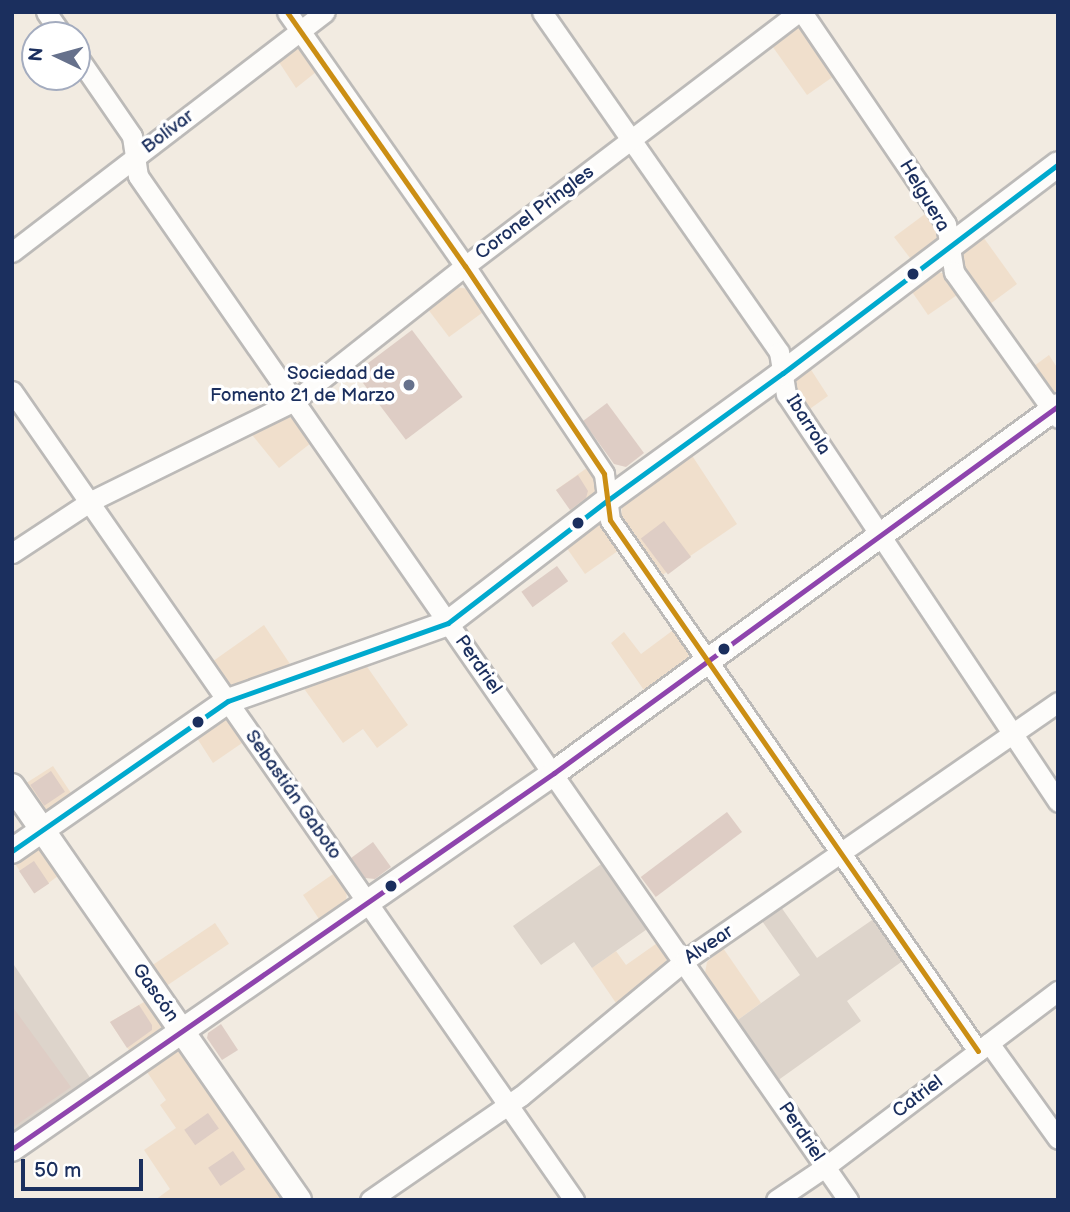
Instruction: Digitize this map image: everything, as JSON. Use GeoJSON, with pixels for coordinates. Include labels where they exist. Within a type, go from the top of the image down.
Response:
{"type":"FeatureCollection","features":[{"type":"Feature","properties":{"kind":"street"},"geometry":{"type":"LineString","coordinates":[[288,12],[465,266],[604,474],[610,520],[709,659],[841,855],[983,1047],[1058,1139]]}},
{"type":"Feature","properties":{"kind":"street","name":"Bolívar"},"geometry":{"type":"LineString","coordinates":[[13,251],[324,12]]}},
{"type":"Feature","properties":{"kind":"street","name":"Ibarrola"},"geometry":{"type":"LineString","coordinates":[[542,12],[779,352],[786,394],[1058,802]]}},
{"type":"Feature","properties":{"kind":"street","name":"Coronel Pringles"},"geometry":{"type":"LineString","coordinates":[[12,553],[91,501],[294,401],[465,266],[800,12]]}},
{"type":"Feature","properties":{"kind":"street","name":"Helguera"},"geometry":{"type":"LineString","coordinates":[[800,12],[946,224],[953,270],[1056,411]]}},
{"type":"Feature","properties":{"kind":"street","name":"Perdriel"},"geometry":{"type":"LineString","coordinates":[[91,76],[132,136],[138,176],[848,1200]]}},
{"type":"Feature","properties":{"kind":"street"},"geometry":{"type":"LineString","coordinates":[[12,851],[228,701],[448,623],[608,499],[783,373],[1058,164]]}},
{"type":"Feature","properties":{"kind":"street","name":"Sebastián Gaboto"},"geometry":{"type":"LineString","coordinates":[[12,391],[91,501],[574,1200]]}},
{"type":"Feature","properties":{"kind":"street"},"geometry":{"type":"LineString","coordinates":[[12,1149],[183,1033],[554,773],[880,534],[1056,411]]}},
{"type":"Feature","properties":{"kind":"street","name":"Alvear"},"geometry":{"type":"LineString","coordinates":[[370,1200],[509,1103],[684,961],[841,855],[1058,702]]}},
{"type":"Feature","properties":{"kind":"street","name":"Gascón"},"geometry":{"type":"LineString","coordinates":[[12,786],[299,1200]]}},
{"type":"Feature","properties":{"kind":"street","name":"Catriel"},"geometry":{"type":"LineString","coordinates":[[776,1200],[825,1167],[1058,991]]}},
{"type":"Feature","properties":{"kind":"shaded area"},"geometry":{"type":"Polygon","coordinates":[[[795,25],[800,25],[837,74],[807,95],[770,43],[795,25]]]}},
{"type":"Feature","properties":{"kind":"shaded area"},"geometry":{"type":"Polygon","coordinates":[[[291,48],[300,50],[316,72],[296,88],[277,59],[291,48]]]}},
{"type":"Feature","properties":{"kind":"shaded area"},"geometry":{"type":"Polygon","coordinates":[[[929,211],[936,224],[937,242],[913,262],[894,237],[929,211]]]}},
{"type":"Feature","properties":{"kind":"shaded area"},"geometry":{"type":"Polygon","coordinates":[[[981,234],[1017,284],[986,307],[956,262],[957,256],[981,234]]]}},
{"type":"Feature","properties":{"kind":"shaded area"},"geometry":{"type":"Polygon","coordinates":[[[933,271],[946,274],[960,293],[928,315],[908,286],[933,271]]]}},
{"type":"Feature","properties":{"kind":"shaded area"},"geometry":{"type":"Polygon","coordinates":[[[454,287],[470,289],[486,310],[449,337],[427,308],[454,287]]]}},
{"type":"Feature","properties":{"kind":"shaded area"},"geometry":{"type":"Polygon","coordinates":[[[1049,355],[1058,369],[1058,392],[1047,391],[1030,369],[1049,355]]]}},
{"type":"Feature","properties":{"kind":"shaded area"},"geometry":{"type":"Polygon","coordinates":[[[806,362],[828,396],[804,413],[797,402],[792,375],[806,362]]]}},
{"type":"Feature","properties":{"kind":"shaded area"},"geometry":{"type":"Polygon","coordinates":[[[286,415],[298,422],[311,443],[279,468],[249,431],[286,415]]]}},
{"type":"Feature","properties":{"kind":"shaded area"},"geometry":{"type":"Polygon","coordinates":[[[691,454],[737,524],[661,576],[621,518],[622,507],[624,502],[691,454]]]}},
{"type":"Feature","properties":{"kind":"shaded area"},"geometry":{"type":"Polygon","coordinates":[[[591,465],[600,476],[598,495],[573,513],[556,490],[591,465]]]}},
{"type":"Feature","properties":{"kind":"shaded area"},"geometry":{"type":"Polygon","coordinates":[[[597,525],[603,525],[622,548],[585,574],[566,547],[597,525]]]}},
{"type":"Feature","properties":{"kind":"shaded area"},"geometry":{"type":"Polygon","coordinates":[[[264,625],[292,667],[237,687],[224,683],[209,664],[264,625]]]}},
{"type":"Feature","properties":{"kind":"shaded area"},"geometry":{"type":"Polygon","coordinates":[[[676,628],[689,649],[688,660],[646,693],[611,643],[624,632],[641,654],[676,628]]]}},
{"type":"Feature","properties":{"kind":"shaded area"},"geometry":{"type":"Polygon","coordinates":[[[363,661],[408,725],[377,748],[363,729],[343,743],[300,683],[363,661]]]}},
{"type":"Feature","properties":{"kind":"shaded area"},"geometry":{"type":"Polygon","coordinates":[[[222,719],[231,722],[245,741],[213,763],[195,735],[222,719]]]}},
{"type":"Feature","properties":{"kind":"shaded area"},"geometry":{"type":"Polygon","coordinates":[[[53,766],[75,799],[48,816],[20,787],[53,766]]]}},
{"type":"Feature","properties":{"kind":"shaded area"},"geometry":{"type":"Polygon","coordinates":[[[41,846],[62,873],[35,893],[13,861],[30,848],[41,846]]]}},
{"type":"Feature","properties":{"kind":"shaded area"},"geometry":{"type":"Polygon","coordinates":[[[604,862],[650,927],[592,968],[574,942],[541,965],[513,926],[604,862]]]}},
{"type":"Feature","properties":{"kind":"shaded area"},"geometry":{"type":"Polygon","coordinates":[[[336,872],[347,887],[346,905],[323,925],[303,895],[336,872]]]}},
{"type":"Feature","properties":{"kind":"shaded area"},"geometry":{"type":"Polygon","coordinates":[[[781,907],[817,958],[875,918],[904,960],[847,1001],[861,1021],[777,1081],[735,1022],[800,975],[762,921],[781,907]]]}},
{"type":"Feature","properties":{"kind":"shaded area"},"geometry":{"type":"Polygon","coordinates":[[[215,923],[229,944],[162,989],[148,968],[215,923]]]}},
{"type":"Feature","properties":{"kind":"shaded area"},"geometry":{"type":"Polygon","coordinates":[[[660,941],[667,958],[664,966],[618,1006],[592,968],[616,951],[626,965],[660,941]]]}},
{"type":"Feature","properties":{"kind":"shaded area"},"geometry":{"type":"Polygon","coordinates":[[[723,948],[761,1003],[735,1022],[704,978],[707,962],[723,948]]]}},
{"type":"Feature","properties":{"kind":"shaded area"},"geometry":{"type":"Polygon","coordinates":[[[12,962],[95,1085],[12,1141],[12,962]]]}},
{"type":"Feature","properties":{"kind":"shaded area"},"geometry":{"type":"Polygon","coordinates":[[[149,999],[164,1023],[164,1031],[135,1059],[110,1022],[149,999]]]}},
{"type":"Feature","properties":{"kind":"shaded area"},"geometry":{"type":"Polygon","coordinates":[[[170,1053],[186,1053],[291,1200],[155,1200],[170,1189],[144,1150],[176,1128],[160,1105],[166,1100],[145,1069],[170,1053]]]}},
{"type":"Feature","properties":{"kind":"building","name":"Sociedad de Fomento 21 de Marzo"},"geometry":{"type":"Polygon","coordinates":[[[412,330],[463,397],[406,440],[355,373],[412,330]]]}},
{"type":"Feature","properties":{"kind":"building"},"geometry":{"type":"Polygon","coordinates":[[[607,403],[644,453],[626,467],[614,464],[583,421],[607,403]]]}},
{"type":"Feature","properties":{"kind":"building"},"geometry":{"type":"Polygon","coordinates":[[[578,475],[588,491],[586,498],[570,510],[556,490],[578,475]]]}},
{"type":"Feature","properties":{"kind":"building"},"geometry":{"type":"Polygon","coordinates":[[[664,521],[691,557],[668,574],[641,538],[664,521]]]}},
{"type":"Feature","properties":{"kind":"building"},"geometry":{"type":"Polygon","coordinates":[[[557,566],[568,581],[533,607],[521,592],[557,566]]]}},
{"type":"Feature","properties":{"kind":"building"},"geometry":{"type":"Polygon","coordinates":[[[51,771],[65,792],[44,806],[30,785],[51,771]]]}},
{"type":"Feature","properties":{"kind":"building"},"geometry":{"type":"Polygon","coordinates":[[[727,812],[742,832],[656,897],[641,877],[727,812]]]}},
{"type":"Feature","properties":{"kind":"building"},"geometry":{"type":"Polygon","coordinates":[[[373,842],[391,867],[375,879],[365,878],[351,858],[373,842]]]}},
{"type":"Feature","properties":{"kind":"building"},"geometry":{"type":"Polygon","coordinates":[[[34,861],[49,883],[34,893],[19,871],[34,861]]]}},
{"type":"Feature","properties":{"kind":"building"},"geometry":{"type":"Polygon","coordinates":[[[139,1005],[152,1025],[152,1030],[127,1048],[110,1022],[139,1005]]]}},
{"type":"Feature","properties":{"kind":"building"},"geometry":{"type":"Polygon","coordinates":[[[12,1006],[71,1087],[12,1128],[12,1006]]]}},
{"type":"Feature","properties":{"kind":"building"},"geometry":{"type":"Polygon","coordinates":[[[221,1024],[238,1050],[222,1060],[207,1038],[208,1033],[221,1024]]]}},
{"type":"Feature","properties":{"kind":"building"},"geometry":{"type":"Polygon","coordinates":[[[208,1113],[219,1129],[195,1145],[184,1130],[208,1113]]]}},
{"type":"Feature","properties":{"kind":"building"},"geometry":{"type":"Polygon","coordinates":[[[233,1151],[245,1169],[220,1186],[208,1168],[233,1151]]]}},
{"type":"Feature","properties":{"kind":"transit line"},"geometry":{"type":"LineString","coordinates":[[287,12],[465,266],[604,474],[610,520],[978,1051]]}},
{"type":"Feature","properties":{"kind":"transit line"},"geometry":{"type":"LineString","coordinates":[[12,851],[228,701],[448,623],[1058,164]]}},
{"type":"Feature","properties":{"kind":"transit line"},"geometry":{"type":"LineString","coordinates":[[12,1149],[554,773],[1058,406]]}},
{"type":"Feature","properties":{"kind":"place","name":"Sociedad de Fomento 21 de Marzo"},"geometry":{"type":"Point","coordinates":[409,385]}}]}
